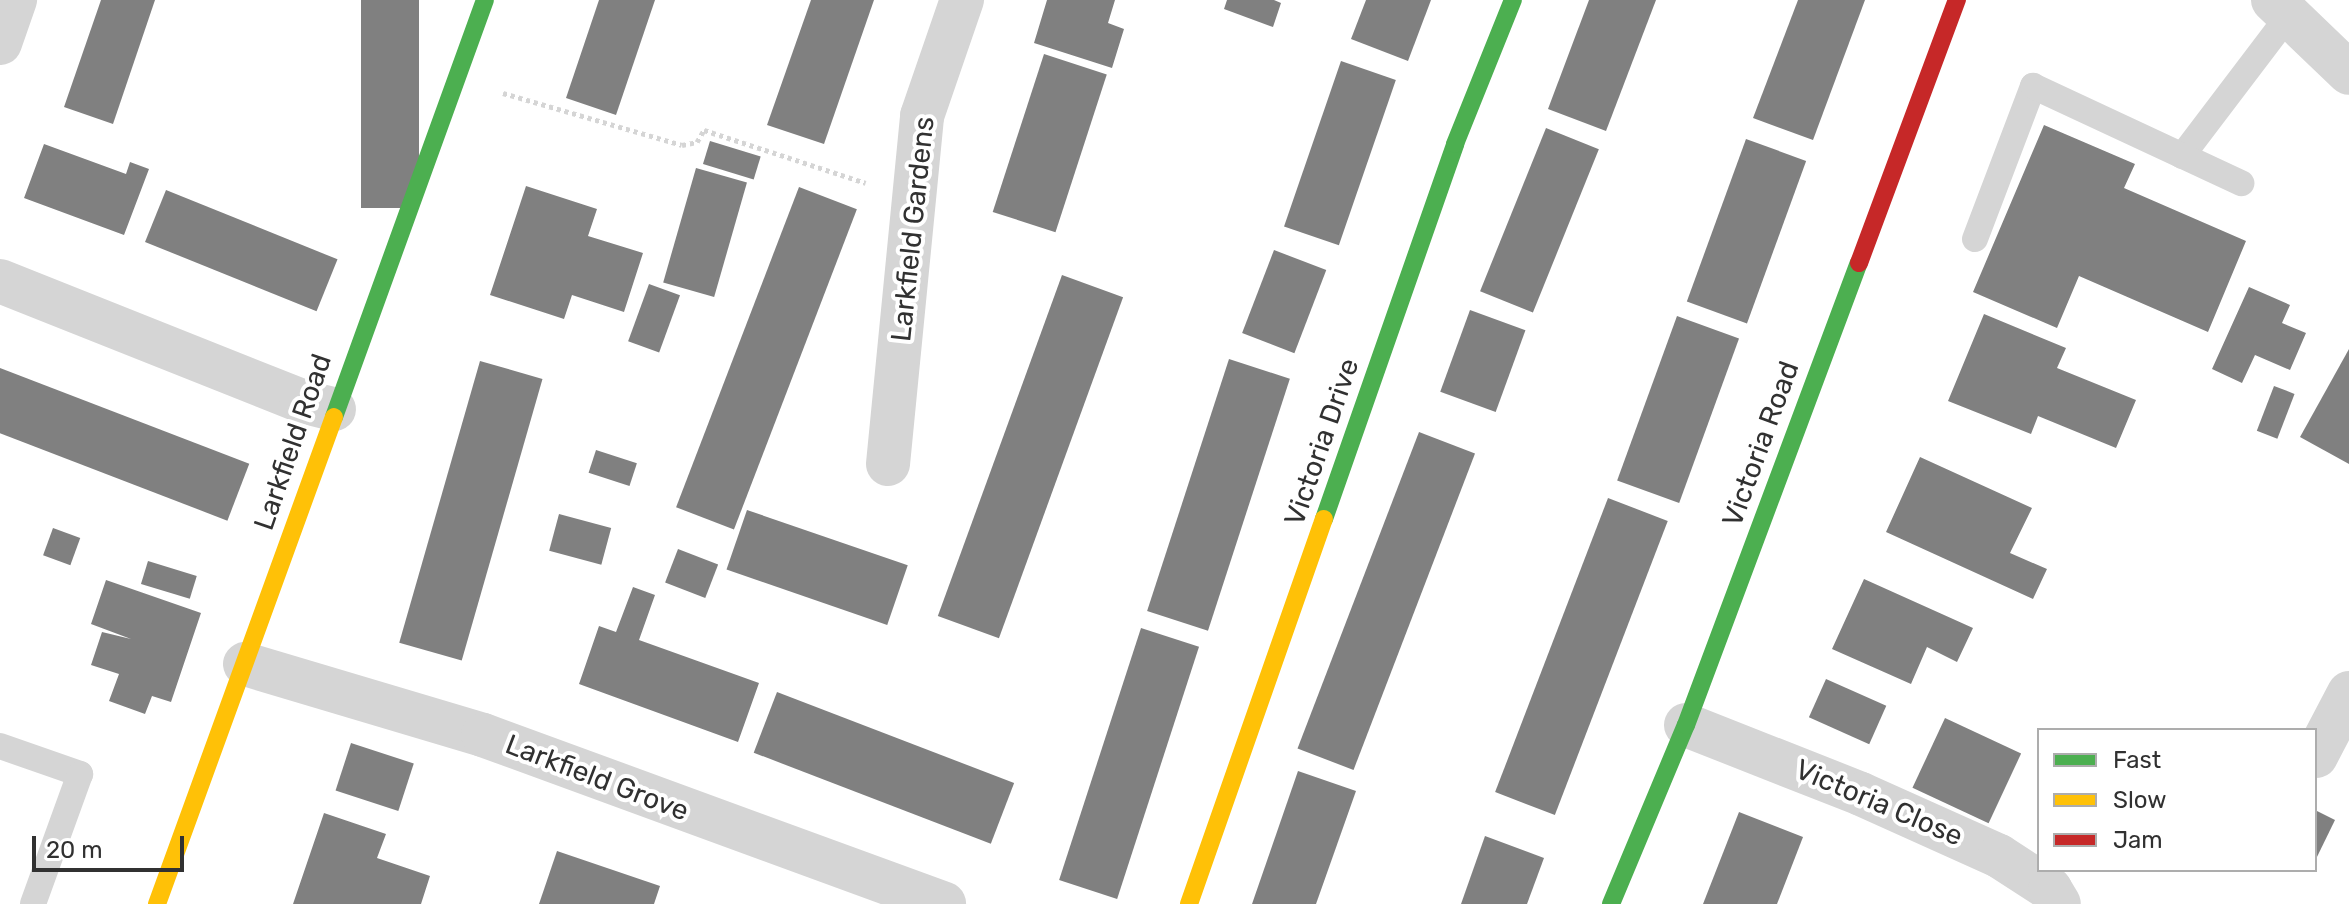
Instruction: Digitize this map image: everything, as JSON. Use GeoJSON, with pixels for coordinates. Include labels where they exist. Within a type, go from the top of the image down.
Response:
{"type":"FeatureCollection","features":[{"type":"Feature","properties":{"kind":"street"},"geometry":{"type":"LineString","coordinates":[[0,43],[15,0]]}},
{"type":"Feature","properties":{"kind":"street","name":"Larkfield Road"},"geometry":{"type":"LineString","coordinates":[[157,904],[334,409],[485,0]]}},
{"type":"Feature","properties":{"kind":"street","name":"Larkfield Gardens"},"geometry":{"type":"LineString","coordinates":[[888,464],[922,116],[962,0]]}},
{"type":"Feature","properties":{"kind":"street","name":"Victoria Drive"},"geometry":{"type":"LineString","coordinates":[[1189,904],[1455,144],[1513,0]]}},
{"type":"Feature","properties":{"kind":"street","name":"Victoria Road"},"geometry":{"type":"LineString","coordinates":[[1611,904],[1686,725],[1957,0]]}},
{"type":"Feature","properties":{"kind":"street"},"geometry":{"type":"LineString","coordinates":[[2281,8],[2349,73]]}},
{"type":"Feature","properties":{"kind":"street"},"geometry":{"type":"LineString","coordinates":[[0,281],[301,401],[334,409]]}},
{"type":"Feature","properties":{"kind":"street","name":"Larkfield Grove"},"geometry":{"type":"LineString","coordinates":[[245,664],[483,735],[944,904]]}},
{"type":"Feature","properties":{"kind":"street"},"geometry":{"type":"LineString","coordinates":[[2317,754],[2349,693]]}},
{"type":"Feature","properties":{"kind":"street","name":"Victoria Close"},"geometry":{"type":"LineString","coordinates":[[1686,725],[1861,794],[1999,856],[2050,889],[2059,904]]}},
{"type":"Feature","properties":{"kind":"lane"},"geometry":{"type":"LineString","coordinates":[[2182,156],[2281,8]]}},
{"type":"Feature","properties":{"kind":"lane"},"geometry":{"type":"LineString","coordinates":[[1975,239],[2033,86],[2241,183]]}},
{"type":"Feature","properties":{"kind":"lane"},"geometry":{"type":"LineString","coordinates":[[0,746],[80,774],[33,904]]}},
{"type":"Feature","properties":{"kind":"path"},"geometry":{"type":"LineString","coordinates":[[456,79],[682,145],[697,142],[704,130],[915,197]]}},
{"type":"Feature","properties":{"kind":"building"},"geometry":{"type":"Polygon","coordinates":[[[101,0],[155,0],[113,124],[64,107],[101,0]]]}},
{"type":"Feature","properties":{"kind":"building"},"geometry":{"type":"Polygon","coordinates":[[[361,0],[419,0],[419,208],[361,208],[361,0]]]}},
{"type":"Feature","properties":{"kind":"building"},"geometry":{"type":"Polygon","coordinates":[[[599,0],[655,0],[616,115],[566,98],[599,0]]]}},
{"type":"Feature","properties":{"kind":"building"},"geometry":{"type":"Polygon","coordinates":[[[811,0],[874,0],[824,144],[767,125],[811,0]]]}},
{"type":"Feature","properties":{"kind":"building"},"geometry":{"type":"Polygon","coordinates":[[[1047,0],[1115,0],[1108,23],[1124,29],[1112,68],[1034,43],[1047,0]]]}},
{"type":"Feature","properties":{"kind":"building"},"geometry":{"type":"Polygon","coordinates":[[[1227,0],[1274,0],[1281,3],[1273,27],[1224,9],[1227,0]]]}},
{"type":"Feature","properties":{"kind":"building"},"geometry":{"type":"Polygon","coordinates":[[[1366,0],[1431,0],[1408,61],[1351,39],[1366,0]]]}},
{"type":"Feature","properties":{"kind":"building"},"geometry":{"type":"Polygon","coordinates":[[[1589,0],[1656,0],[1606,131],[1548,109],[1589,0]]]}},
{"type":"Feature","properties":{"kind":"building"},"geometry":{"type":"Polygon","coordinates":[[[1798,0],[1865,0],[1813,140],[1753,118],[1798,0]]]}},
{"type":"Feature","properties":{"kind":"building"},"geometry":{"type":"Polygon","coordinates":[[[1044,54],[1107,74],[1055,232],[993,212],[1044,54]]]}},
{"type":"Feature","properties":{"kind":"building"},"geometry":{"type":"Polygon","coordinates":[[[1341,61],[1396,80],[1339,245],[1284,226],[1341,61]]]}},
{"type":"Feature","properties":{"kind":"building"},"geometry":{"type":"Polygon","coordinates":[[[2044,125],[2135,164],[2124,188],[2246,241],[2208,332],[2079,276],[2057,328],[1973,292],[2044,125]]]}},
{"type":"Feature","properties":{"kind":"building"},"geometry":{"type":"Polygon","coordinates":[[[1546,128],[1599,149],[1533,313],[1480,291],[1546,128]]]}},
{"type":"Feature","properties":{"kind":"building"},"geometry":{"type":"Polygon","coordinates":[[[1746,139],[1806,161],[1747,323],[1687,302],[1746,139]]]}},
{"type":"Feature","properties":{"kind":"building"},"geometry":{"type":"Polygon","coordinates":[[[710,141],[761,156],[754,179],[703,164],[710,141]]]}},
{"type":"Feature","properties":{"kind":"building"},"geometry":{"type":"Polygon","coordinates":[[[44,144],[126,174],[130,162],[149,169],[124,235],[24,198],[44,144]]]}},
{"type":"Feature","properties":{"kind":"building"},"geometry":{"type":"Polygon","coordinates":[[[696,168],[747,183],[714,297],[663,282],[696,168]]]}},
{"type":"Feature","properties":{"kind":"building"},"geometry":{"type":"Polygon","coordinates":[[[526,186],[597,209],[588,236],[643,253],[624,312],[572,295],[564,319],[490,295],[526,186]]]}},
{"type":"Feature","properties":{"kind":"building"},"geometry":{"type":"Polygon","coordinates":[[[799,187],[857,209],[734,529],[676,507],[799,187]]]}},
{"type":"Feature","properties":{"kind":"building"},"geometry":{"type":"Polygon","coordinates":[[[166,190],[338,259],[317,311],[145,242],[166,190]]]}},
{"type":"Feature","properties":{"kind":"building"},"geometry":{"type":"Polygon","coordinates":[[[1274,250],[1326,270],[1294,353],[1242,333],[1274,250]]]}},
{"type":"Feature","properties":{"kind":"building"},"geometry":{"type":"Polygon","coordinates":[[[1062,275],[1123,297],[999,638],[938,616],[1062,275]]]}},
{"type":"Feature","properties":{"kind":"building"},"geometry":{"type":"Polygon","coordinates":[[[649,284],[680,295],[659,353],[628,341],[649,284]]]}},
{"type":"Feature","properties":{"kind":"building"},"geometry":{"type":"Polygon","coordinates":[[[2249,287],[2290,305],[2282,323],[2306,333],[2290,370],[2255,355],[2242,383],[2212,369],[2249,287]]]}},
{"type":"Feature","properties":{"kind":"building"},"geometry":{"type":"Polygon","coordinates":[[[1470,310],[1525,330],[1496,412],[1440,392],[1470,310]]]}},
{"type":"Feature","properties":{"kind":"building"},"geometry":{"type":"Polygon","coordinates":[[[1984,314],[2066,348],[2057,368],[2136,400],[2116,448],[2038,416],[2031,434],[1948,401],[1984,314]]]}},
{"type":"Feature","properties":{"kind":"building"},"geometry":{"type":"Polygon","coordinates":[[[1677,316],[1739,339],[1679,503],[1617,480],[1677,316]]]}},
{"type":"Feature","properties":{"kind":"building"},"geometry":{"type":"Polygon","coordinates":[[[2349,349],[2349,464],[2300,437],[2349,349]]]}},
{"type":"Feature","properties":{"kind":"building"},"geometry":{"type":"Polygon","coordinates":[[[1229,359],[1290,379],[1208,631],[1147,611],[1229,359]]]}},
{"type":"Feature","properties":{"kind":"building"},"geometry":{"type":"Polygon","coordinates":[[[480,361],[542,379],[462,661],[399,643],[480,361]]]}},
{"type":"Feature","properties":{"kind":"building"},"geometry":{"type":"Polygon","coordinates":[[[0,368],[249,464],[227,521],[0,433],[0,368]]]}},
{"type":"Feature","properties":{"kind":"building"},"geometry":{"type":"Polygon","coordinates":[[[2274,386],[2295,394],[2277,439],[2257,431],[2274,386]]]}},
{"type":"Feature","properties":{"kind":"building"},"geometry":{"type":"Polygon","coordinates":[[[1419,432],[1475,454],[1354,770],[1298,748],[1419,432]]]}},
{"type":"Feature","properties":{"kind":"building"},"geometry":{"type":"Polygon","coordinates":[[[596,450],[637,463],[629,486],[589,473],[596,450]]]}},
{"type":"Feature","properties":{"kind":"building"},"geometry":{"type":"Polygon","coordinates":[[[1920,457],[2032,508],[2010,553],[2047,569],[2033,599],[1886,532],[1920,457]]]}},
{"type":"Feature","properties":{"kind":"building"},"geometry":{"type":"Polygon","coordinates":[[[1608,498],[1668,521],[1555,815],[1495,792],[1608,498]]]}},
{"type":"Feature","properties":{"kind":"building"},"geometry":{"type":"Polygon","coordinates":[[[747,510],[908,565],[887,625],[726,570],[747,510]]]}},
{"type":"Feature","properties":{"kind":"building"},"geometry":{"type":"Polygon","coordinates":[[[559,514],[611,528],[601,565],[549,551],[559,514]]]}},
{"type":"Feature","properties":{"kind":"building"},"geometry":{"type":"Polygon","coordinates":[[[53,528],[80,538],[70,565],[43,555],[53,528]]]}},
{"type":"Feature","properties":{"kind":"building"},"geometry":{"type":"Polygon","coordinates":[[[678,549],[718,564],[705,598],[665,583],[678,549]]]}},
{"type":"Feature","properties":{"kind":"building"},"geometry":{"type":"Polygon","coordinates":[[[148,561],[197,576],[190,599],[141,584],[148,561]]]}},
{"type":"Feature","properties":{"kind":"building"},"geometry":{"type":"Polygon","coordinates":[[[1864,579],[1973,628],[1957,662],[1927,647],[1911,684],[1832,649],[1864,579]]]}},
{"type":"Feature","properties":{"kind":"building"},"geometry":{"type":"Polygon","coordinates":[[[106,580],[201,613],[171,702],[152,696],[145,714],[109,701],[119,674],[91,665],[102,632],[131,639],[91,624],[106,580]]]}},
{"type":"Feature","properties":{"kind":"building"},"geometry":{"type":"Polygon","coordinates":[[[633,587],[655,595],[639,640],[759,683],[738,742],[579,684],[599,626],[616,632],[633,587]]]}},
{"type":"Feature","properties":{"kind":"building"},"geometry":{"type":"Polygon","coordinates":[[[1141,628],[1199,647],[1117,899],[1059,880],[1141,628]]]}},
{"type":"Feature","properties":{"kind":"building"},"geometry":{"type":"Polygon","coordinates":[[[1826,679],[1886,706],[1869,744],[1809,717],[1826,679]]]}},
{"type":"Feature","properties":{"kind":"building"},"geometry":{"type":"Polygon","coordinates":[[[777,692],[1014,783],[991,844],[754,753],[777,692]]]}},
{"type":"Feature","properties":{"kind":"building"},"geometry":{"type":"Polygon","coordinates":[[[1945,718],[2021,753],[1989,823],[1912,788],[1945,718]]]}},
{"type":"Feature","properties":{"kind":"building"},"geometry":{"type":"Polygon","coordinates":[[[351,743],[414,763],[398,811],[336,791],[351,743]]]}},
{"type":"Feature","properties":{"kind":"building"},"geometry":{"type":"Polygon","coordinates":[[[1298,771],[1356,791],[1316,904],[1252,904],[1298,771]]]}},
{"type":"Feature","properties":{"kind":"building"},"geometry":{"type":"Polygon","coordinates":[[[2317,811],[2335,820],[2317,857],[2317,811]]]}},
{"type":"Feature","properties":{"kind":"building"},"geometry":{"type":"Polygon","coordinates":[[[1739,812],[1803,837],[1777,904],[1703,904],[1739,812]]]}},
{"type":"Feature","properties":{"kind":"building"},"geometry":{"type":"Polygon","coordinates":[[[324,813],[386,834],[377,858],[430,876],[421,904],[293,904],[324,813]]]}},
{"type":"Feature","properties":{"kind":"building"},"geometry":{"type":"Polygon","coordinates":[[[1485,836],[1544,858],[1527,904],[1461,904],[1485,836]]]}},
{"type":"Feature","properties":{"kind":"building"},"geometry":{"type":"Polygon","coordinates":[[[557,851],[660,886],[654,904],[539,904],[557,851]]]}},
{"type":"Feature","properties":{"kind":"traffic: fast"},"geometry":{"type":"LineString","coordinates":[[334,417],[485,0]]}},
{"type":"Feature","properties":{"kind":"traffic: fast"},"geometry":{"type":"LineString","coordinates":[[1324,519],[1455,144],[1513,0]]}},
{"type":"Feature","properties":{"kind":"traffic: fast"},"geometry":{"type":"LineString","coordinates":[[1611,904],[1686,725],[1859,263]]}},
{"type":"Feature","properties":{"kind":"traffic: slow"},"geometry":{"type":"LineString","coordinates":[[157,904],[334,417]]}},
{"type":"Feature","properties":{"kind":"traffic: slow"},"geometry":{"type":"LineString","coordinates":[[1189,904],[1324,519]]}},
{"type":"Feature","properties":{"kind":"traffic: jam"},"geometry":{"type":"LineString","coordinates":[[1859,263],[1957,0]]}}]}
